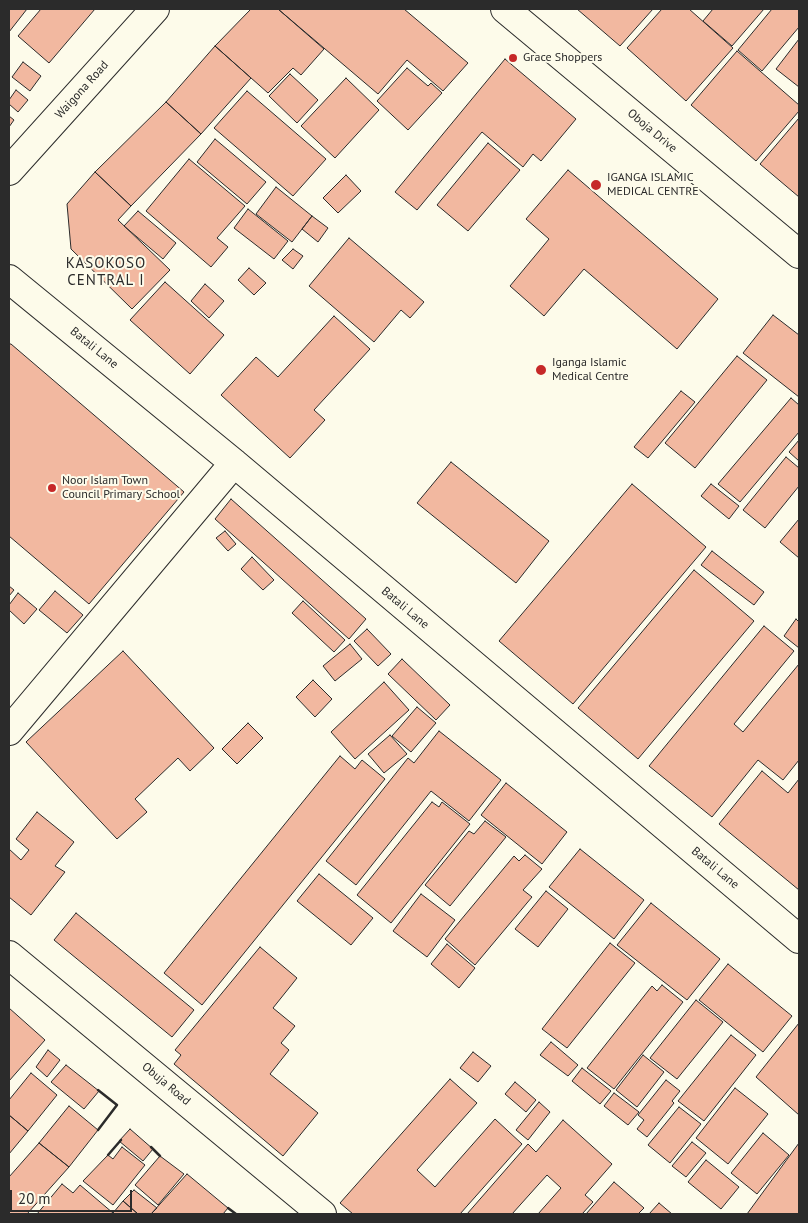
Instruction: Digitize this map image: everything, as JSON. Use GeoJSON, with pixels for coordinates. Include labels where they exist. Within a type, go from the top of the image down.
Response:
{"type":"FeatureCollection","features":[{"type":"Feature","properties":{"kind":"street","name":"Waigona Road"},"geometry":{"type":"LineString","coordinates":[[9,171],[155,9]]}},
{"type":"Feature","properties":{"kind":"street","name":"Oboja Drive"},"geometry":{"type":"LineString","coordinates":[[505,9],[799,254]]}},
{"type":"Feature","properties":{"kind":"street","name":"Batali Lane"},"geometry":{"type":"LineString","coordinates":[[9,278],[234,463],[799,940]]}},
{"type":"Feature","properties":{"kind":"street"},"geometry":{"type":"LineString","coordinates":[[9,731],[234,463]]}},
{"type":"Feature","properties":{"kind":"street","name":"Obuja Road"},"geometry":{"type":"LineString","coordinates":[[9,955],[322,1214]]}},
{"type":"Feature","properties":{"kind":"building"},"geometry":{"type":"Polygon","coordinates":[[[9,9],[27,9],[9,32],[9,9]]]}},
{"type":"Feature","properties":{"kind":"building"},"geometry":{"type":"Polygon","coordinates":[[[41,9],[95,9],[49,63],[18,36],[41,9]]]}},
{"type":"Feature","properties":{"kind":"building"},"geometry":{"type":"Polygon","coordinates":[[[251,9],[278,9],[324,49],[301,75],[293,68],[268,93],[215,46],[251,9]]]}},
{"type":"Feature","properties":{"kind":"building"},"geometry":{"type":"Polygon","coordinates":[[[278,9],[404,9],[468,63],[443,91],[407,60],[378,94],[278,9]]]}},
{"type":"Feature","properties":{"kind":"building"},"geometry":{"type":"Polygon","coordinates":[[[577,9],[653,9],[620,46],[577,9]]]}},
{"type":"Feature","properties":{"kind":"building"},"geometry":{"type":"Polygon","coordinates":[[[662,9],[689,9],[733,48],[686,101],[627,48],[662,9]]]}},
{"type":"Feature","properties":{"kind":"building"},"geometry":{"type":"Polygon","coordinates":[[[713,9],[764,9],[732,46],[703,21],[713,9]]]}},
{"type":"Feature","properties":{"kind":"building"},"geometry":{"type":"Polygon","coordinates":[[[772,9],[799,9],[799,27],[762,71],[738,50],[772,9]]]}},
{"type":"Feature","properties":{"kind":"building"},"geometry":{"type":"Polygon","coordinates":[[[799,39],[799,87],[776,69],[799,39]]]}},
{"type":"Feature","properties":{"kind":"building"},"geometry":{"type":"Polygon","coordinates":[[[215,46],[251,78],[201,134],[166,102],[215,46]]]}},
{"type":"Feature","properties":{"kind":"building"},"geometry":{"type":"Polygon","coordinates":[[[737,51],[799,105],[799,111],[756,161],[691,105],[737,51]]]}},
{"type":"Feature","properties":{"kind":"building"},"geometry":{"type":"Polygon","coordinates":[[[505,59],[576,119],[541,161],[533,154],[523,167],[482,132],[417,210],[395,192],[505,59]]]}},
{"type":"Feature","properties":{"kind":"building"},"geometry":{"type":"Polygon","coordinates":[[[23,62],[41,76],[30,91],[12,77],[23,62]]]}},
{"type":"Feature","properties":{"kind":"building"},"geometry":{"type":"Polygon","coordinates":[[[407,68],[428,86],[431,83],[442,93],[408,130],[377,101],[407,68]]]}},
{"type":"Feature","properties":{"kind":"building"},"geometry":{"type":"Polygon","coordinates":[[[290,74],[318,100],[297,123],[269,96],[290,74]]]}},
{"type":"Feature","properties":{"kind":"building"},"geometry":{"type":"Polygon","coordinates":[[[346,78],[379,110],[335,158],[301,126],[346,78]]]}},
{"type":"Feature","properties":{"kind":"building"},"geometry":{"type":"Polygon","coordinates":[[[16,90],[28,100],[18,112],[9,104],[9,100],[16,90]]]}},
{"type":"Feature","properties":{"kind":"building"},"geometry":{"type":"Polygon","coordinates":[[[247,91],[326,159],[293,196],[214,128],[247,91]]]}},
{"type":"Feature","properties":{"kind":"building"},"geometry":{"type":"Polygon","coordinates":[[[166,102],[201,134],[131,206],[95,172],[166,102]]]}},
{"type":"Feature","properties":{"kind":"building"},"geometry":{"type":"Polygon","coordinates":[[[9,116],[14,120],[9,127],[9,116]]]}},
{"type":"Feature","properties":{"kind":"building"},"geometry":{"type":"Polygon","coordinates":[[[799,118],[799,197],[760,164],[799,118]]]}},
{"type":"Feature","properties":{"kind":"building"},"geometry":{"type":"Polygon","coordinates":[[[215,139],[266,182],[247,204],[197,162],[215,139]]]}},
{"type":"Feature","properties":{"kind":"building"},"geometry":{"type":"Polygon","coordinates":[[[488,143],[520,170],[468,231],[437,205],[488,143]]]}},
{"type":"Feature","properties":{"kind":"building"},"geometry":{"type":"Polygon","coordinates":[[[189,159],[245,206],[217,238],[228,247],[211,267],[146,211],[189,159]]]}},
{"type":"Feature","properties":{"kind":"building"},"geometry":{"type":"Polygon","coordinates":[[[568,170],[718,299],[677,349],[584,269],[544,316],[510,286],[549,239],[526,219],[568,170]]]}},
{"type":"Feature","properties":{"kind":"building"},"geometry":{"type":"Polygon","coordinates":[[[95,172],[131,206],[118,220],[170,270],[132,309],[71,249],[67,204],[95,172]]]}},
{"type":"Feature","properties":{"kind":"building"},"geometry":{"type":"Polygon","coordinates":[[[346,175],[361,191],[338,213],[323,198],[346,175]]]}},
{"type":"Feature","properties":{"kind":"building"},"geometry":{"type":"Polygon","coordinates":[[[276,187],[312,216],[292,242],[256,214],[276,187]]]}},
{"type":"Feature","properties":{"kind":"building"},"geometry":{"type":"Polygon","coordinates":[[[248,209],[288,241],[274,259],[234,228],[248,209]]]}},
{"type":"Feature","properties":{"kind":"building"},"geometry":{"type":"Polygon","coordinates":[[[138,211],[176,243],[163,259],[124,226],[138,211]]]}},
{"type":"Feature","properties":{"kind":"building"},"geometry":{"type":"Polygon","coordinates":[[[312,216],[328,228],[318,242],[302,229],[312,216]]]}},
{"type":"Feature","properties":{"kind":"building"},"geometry":{"type":"Polygon","coordinates":[[[349,238],[424,302],[410,318],[401,310],[374,342],[309,286],[349,238]]]}},
{"type":"Feature","properties":{"kind":"building"},"geometry":{"type":"Polygon","coordinates":[[[293,249],[303,256],[293,269],[282,260],[293,249]]]}},
{"type":"Feature","properties":{"kind":"building"},"geometry":{"type":"Polygon","coordinates":[[[249,268],[266,283],[254,295],[238,280],[249,268]]]}},
{"type":"Feature","properties":{"kind":"building"},"geometry":{"type":"Polygon","coordinates":[[[165,282],[224,335],[190,374],[130,320],[165,282]]]}},
{"type":"Feature","properties":{"kind":"building"},"geometry":{"type":"Polygon","coordinates":[[[205,284],[224,301],[209,318],[191,301],[205,284]]]}},
{"type":"Feature","properties":{"kind":"building"},"geometry":{"type":"Polygon","coordinates":[[[773,315],[799,335],[799,397],[743,353],[773,315]]]}},
{"type":"Feature","properties":{"kind":"building"},"geometry":{"type":"Polygon","coordinates":[[[334,316],[370,349],[314,410],[325,420],[290,458],[221,395],[256,357],[278,377],[334,316]]]}},
{"type":"Feature","properties":{"kind":"building"},"geometry":{"type":"Polygon","coordinates":[[[9,344],[184,492],[89,604],[9,536],[9,344]]]}},
{"type":"Feature","properties":{"kind":"building"},"geometry":{"type":"Polygon","coordinates":[[[737,356],[767,380],[695,468],[665,443],[737,356]]]}},
{"type":"Feature","properties":{"kind":"building"},"geometry":{"type":"Polygon","coordinates":[[[681,391],[695,402],[648,458],[634,447],[681,391]]]}},
{"type":"Feature","properties":{"kind":"building"},"geometry":{"type":"Polygon","coordinates":[[[791,398],[799,405],[799,432],[740,502],[718,484],[791,398]]]}},
{"type":"Feature","properties":{"kind":"building"},"geometry":{"type":"Polygon","coordinates":[[[799,440],[799,461],[789,452],[799,440]]]}},
{"type":"Feature","properties":{"kind":"building"},"geometry":{"type":"Polygon","coordinates":[[[786,457],[799,468],[799,486],[765,528],[743,510],[786,457]]]}},
{"type":"Feature","properties":{"kind":"building"},"geometry":{"type":"Polygon","coordinates":[[[451,462],[549,541],[516,583],[417,503],[451,462]]]}},
{"type":"Feature","properties":{"kind":"building"},"geometry":{"type":"Polygon","coordinates":[[[632,484],[706,547],[573,704],[499,641],[632,484]]]}},
{"type":"Feature","properties":{"kind":"building"},"geometry":{"type":"Polygon","coordinates":[[[711,484],[739,506],[729,519],[701,496],[711,484]]]}},
{"type":"Feature","properties":{"kind":"building"},"geometry":{"type":"Polygon","coordinates":[[[231,499],[366,619],[349,639],[215,519],[231,499]]]}},
{"type":"Feature","properties":{"kind":"building"},"geometry":{"type":"Polygon","coordinates":[[[799,519],[799,558],[780,542],[799,519]]]}},
{"type":"Feature","properties":{"kind":"building"},"geometry":{"type":"Polygon","coordinates":[[[225,531],[236,544],[228,551],[216,538],[225,531]]]}},
{"type":"Feature","properties":{"kind":"building"},"geometry":{"type":"Polygon","coordinates":[[[712,551],[764,592],[754,605],[701,565],[712,551]]]}},
{"type":"Feature","properties":{"kind":"building"},"geometry":{"type":"Polygon","coordinates":[[[252,557],[274,580],[263,590],[241,569],[252,557]]]}},
{"type":"Feature","properties":{"kind":"building"},"geometry":{"type":"Polygon","coordinates":[[[694,570],[754,621],[638,759],[578,708],[694,570]]]}},
{"type":"Feature","properties":{"kind":"building"},"geometry":{"type":"Polygon","coordinates":[[[9,586],[14,590],[9,596],[9,586]]]}},
{"type":"Feature","properties":{"kind":"building"},"geometry":{"type":"Polygon","coordinates":[[[55,591],[83,615],[67,633],[39,610],[55,591]]]}},
{"type":"Feature","properties":{"kind":"building"},"geometry":{"type":"Polygon","coordinates":[[[18,593],[37,609],[24,624],[9,610],[9,605],[18,593]]]}},
{"type":"Feature","properties":{"kind":"building"},"geometry":{"type":"Polygon","coordinates":[[[303,601],[345,640],[334,652],[292,613],[303,601]]]}},
{"type":"Feature","properties":{"kind":"building"},"geometry":{"type":"Polygon","coordinates":[[[796,619],[799,622],[799,648],[784,636],[796,619]]]}},
{"type":"Feature","properties":{"kind":"building"},"geometry":{"type":"Polygon","coordinates":[[[764,626],[794,651],[734,724],[743,732],[799,664],[799,760],[783,780],[758,760],[712,817],[649,766],[764,626]]]}},
{"type":"Feature","properties":{"kind":"building"},"geometry":{"type":"Polygon","coordinates":[[[367,629],[391,654],[378,666],[354,641],[367,629]]]}},
{"type":"Feature","properties":{"kind":"building"},"geometry":{"type":"Polygon","coordinates":[[[350,644],[362,659],[335,681],[323,666],[350,644]]]}},
{"type":"Feature","properties":{"kind":"building"},"geometry":{"type":"Polygon","coordinates":[[[123,651],[214,748],[190,771],[178,758],[135,799],[147,812],[117,839],[26,742],[123,651]]]}},
{"type":"Feature","properties":{"kind":"building"},"geometry":{"type":"Polygon","coordinates":[[[402,659],[450,705],[436,720],[388,674],[402,659]]]}},
{"type":"Feature","properties":{"kind":"building"},"geometry":{"type":"Polygon","coordinates":[[[313,680],[332,699],[315,717],[296,697],[313,680]]]}},
{"type":"Feature","properties":{"kind":"building"},"geometry":{"type":"Polygon","coordinates":[[[384,682],[409,710],[355,759],[331,732],[384,682]]]}},
{"type":"Feature","properties":{"kind":"building"},"geometry":{"type":"Polygon","coordinates":[[[417,707],[436,723],[411,752],[392,736],[417,707]]]}},
{"type":"Feature","properties":{"kind":"building"},"geometry":{"type":"Polygon","coordinates":[[[248,723],[263,738],[237,764],[222,749],[248,723]]]}},
{"type":"Feature","properties":{"kind":"building"},"geometry":{"type":"Polygon","coordinates":[[[439,731],[501,780],[469,821],[431,791],[356,885],[326,861],[408,758],[414,763],[439,731]]]}},
{"type":"Feature","properties":{"kind":"building"},"geometry":{"type":"Polygon","coordinates":[[[390,735],[407,754],[384,773],[368,754],[390,735]]]}},
{"type":"Feature","properties":{"kind":"building"},"geometry":{"type":"Polygon","coordinates":[[[340,756],[355,769],[362,760],[385,779],[202,1005],[164,973],[340,756]]]}},
{"type":"Feature","properties":{"kind":"building"},"geometry":{"type":"Polygon","coordinates":[[[762,771],[788,793],[799,779],[799,890],[719,824],[762,771]]]}},
{"type":"Feature","properties":{"kind":"building"},"geometry":{"type":"Polygon","coordinates":[[[506,783],[567,832],[542,864],[481,815],[506,783]]]}},
{"type":"Feature","properties":{"kind":"building"},"geometry":{"type":"Polygon","coordinates":[[[432,802],[439,807],[442,802],[470,824],[391,923],[357,895],[432,802]]]}},
{"type":"Feature","properties":{"kind":"building"},"geometry":{"type":"Polygon","coordinates":[[[37,812],[74,842],[55,866],[65,872],[31,915],[9,897],[9,849],[21,860],[29,850],[16,839],[37,812]]]}},
{"type":"Feature","properties":{"kind":"building"},"geometry":{"type":"Polygon","coordinates":[[[485,821],[506,837],[450,906],[425,885],[469,831],[474,834],[485,821]]]}},
{"type":"Feature","properties":{"kind":"building"},"geometry":{"type":"Polygon","coordinates":[[[580,849],[644,900],[614,939],[549,887],[580,849]]]}},
{"type":"Feature","properties":{"kind":"building"},"geometry":{"type":"Polygon","coordinates":[[[525,855],[542,869],[523,890],[532,897],[475,965],[445,939],[514,856],[519,861],[525,855]]]}},
{"type":"Feature","properties":{"kind":"building"},"geometry":{"type":"Polygon","coordinates":[[[319,874],[373,918],[351,945],[297,901],[319,874]]]}},
{"type":"Feature","properties":{"kind":"building"},"geometry":{"type":"Polygon","coordinates":[[[546,891],[568,909],[538,947],[515,929],[546,891]]]}},
{"type":"Feature","properties":{"kind":"building"},"geometry":{"type":"Polygon","coordinates":[[[421,894],[455,920],[427,957],[393,931],[421,894]]]}},
{"type":"Feature","properties":{"kind":"building"},"geometry":{"type":"Polygon","coordinates":[[[651,903],[720,959],[687,1000],[617,945],[651,903]]]}},
{"type":"Feature","properties":{"kind":"building"},"geometry":{"type":"Polygon","coordinates":[[[76,913],[194,1010],[172,1037],[54,940],[76,913]]]}},
{"type":"Feature","properties":{"kind":"building"},"geometry":{"type":"Polygon","coordinates":[[[610,943],[635,963],[567,1048],[542,1029],[610,943]]]}},
{"type":"Feature","properties":{"kind":"building"},"geometry":{"type":"Polygon","coordinates":[[[447,944],[475,968],[459,988],[431,964],[447,944]]]}},
{"type":"Feature","properties":{"kind":"building"},"geometry":{"type":"Polygon","coordinates":[[[260,947],[297,978],[273,1008],[295,1026],[281,1043],[289,1050],[270,1074],[318,1113],[283,1156],[174,1064],[181,1055],[175,1050],[260,947]]]}},
{"type":"Feature","properties":{"kind":"building"},"geometry":{"type":"Polygon","coordinates":[[[728,964],[792,1016],[763,1052],[699,1000],[728,964]]]}},
{"type":"Feature","properties":{"kind":"building"},"geometry":{"type":"Polygon","coordinates":[[[662,985],[683,1002],[614,1089],[587,1068],[652,986],[657,991],[662,985]]]}},
{"type":"Feature","properties":{"kind":"building"},"geometry":{"type":"Polygon","coordinates":[[[696,1000],[723,1022],[677,1079],[650,1058],[696,1000]]]}},
{"type":"Feature","properties":{"kind":"building"},"geometry":{"type":"Polygon","coordinates":[[[9,1008],[45,1040],[9,1081],[9,1008]]]}},
{"type":"Feature","properties":{"kind":"building"},"geometry":{"type":"Polygon","coordinates":[[[799,1023],[799,1115],[756,1077],[799,1023]]]}},
{"type":"Feature","properties":{"kind":"building"},"geometry":{"type":"Polygon","coordinates":[[[731,1035],[756,1055],[704,1121],[678,1101],[731,1035]]]}},
{"type":"Feature","properties":{"kind":"building"},"geometry":{"type":"Polygon","coordinates":[[[551,1042],[578,1065],[568,1076],[540,1055],[551,1042]]]}},
{"type":"Feature","properties":{"kind":"building"},"geometry":{"type":"Polygon","coordinates":[[[48,1050],[60,1060],[47,1077],[36,1067],[48,1050]]]}},
{"type":"Feature","properties":{"kind":"building"},"geometry":{"type":"Polygon","coordinates":[[[473,1052],[491,1066],[478,1082],[460,1068],[473,1052]]]}},
{"type":"Feature","properties":{"kind":"building"},"geometry":{"type":"Polygon","coordinates":[[[643,1055],[664,1072],[637,1107],[616,1090],[643,1055]]]}},
{"type":"Feature","properties":{"kind":"building"},"geometry":{"type":"Polygon","coordinates":[[[66,1065],[99,1091],[84,1109],[51,1082],[66,1065]]]}},
{"type":"Feature","properties":{"kind":"building"},"geometry":{"type":"Polygon","coordinates":[[[582,1068],[611,1091],[600,1104],[572,1081],[582,1068]]]}},
{"type":"Feature","properties":{"kind":"building"},"geometry":{"type":"Polygon","coordinates":[[[31,1073],[57,1095],[28,1131],[9,1115],[9,1100],[31,1073]]]}},
{"type":"Feature","properties":{"kind":"building"},"geometry":{"type":"Polygon","coordinates":[[[450,1079],[477,1103],[417,1170],[435,1187],[495,1119],[522,1144],[460,1214],[353,1214],[340,1203],[450,1079]]]}},
{"type":"Feature","properties":{"kind":"building"},"geometry":{"type":"Polygon","coordinates":[[[666,1080],[680,1091],[672,1101],[674,1103],[647,1137],[637,1129],[644,1120],[638,1115],[666,1080]]]}},
{"type":"Feature","properties":{"kind":"building"},"geometry":{"type":"Polygon","coordinates":[[[515,1082],[536,1100],[526,1112],[505,1094],[515,1082]]]}},
{"type":"Feature","properties":{"kind":"building"},"geometry":{"type":"Polygon","coordinates":[[[735,1088],[768,1114],[728,1164],[696,1138],[735,1088]]]}},
{"type":"Feature","properties":{"kind":"building"},"geometry":{"type":"Polygon","coordinates":[[[614,1093],[639,1112],[628,1125],[604,1106],[614,1093]]]}},
{"type":"Feature","properties":{"kind":"building"},"geometry":{"type":"Polygon","coordinates":[[[539,1102],[550,1112],[528,1140],[516,1130],[539,1102]]]}},
{"type":"Feature","properties":{"kind":"building"},"geometry":{"type":"Polygon","coordinates":[[[69,1106],[98,1130],[69,1167],[39,1143],[69,1106]]]}},
{"type":"Feature","properties":{"kind":"building"},"geometry":{"type":"Polygon","coordinates":[[[679,1107],[701,1124],[670,1163],[648,1145],[679,1107]]]}},
{"type":"Feature","properties":{"kind":"building"},"geometry":{"type":"Polygon","coordinates":[[[9,1115],[28,1131],[9,1154],[9,1115]]]}},
{"type":"Feature","properties":{"kind":"building"},"geometry":{"type":"Polygon","coordinates":[[[563,1120],[612,1164],[585,1195],[593,1202],[582,1214],[538,1214],[561,1188],[547,1175],[512,1214],[467,1214],[528,1144],[536,1152],[563,1120]]]}},
{"type":"Feature","properties":{"kind":"building"},"geometry":{"type":"Polygon","coordinates":[[[130,1129],[153,1149],[143,1161],[119,1141],[130,1129]]]}},
{"type":"Feature","properties":{"kind":"building"},"geometry":{"type":"Polygon","coordinates":[[[763,1133],[789,1155],[757,1194],[731,1173],[763,1133]]]}},
{"type":"Feature","properties":{"kind":"building"},"geometry":{"type":"Polygon","coordinates":[[[692,1142],[706,1153],[686,1177],[672,1166],[692,1142]]]}},
{"type":"Feature","properties":{"kind":"building"},"geometry":{"type":"Polygon","coordinates":[[[39,1143],[69,1167],[27,1214],[9,1214],[9,1177],[39,1143]]]}},
{"type":"Feature","properties":{"kind":"building"},"geometry":{"type":"Polygon","coordinates":[[[799,1143],[799,1214],[747,1214],[799,1143]]]}},
{"type":"Feature","properties":{"kind":"building"},"geometry":{"type":"Polygon","coordinates":[[[122,1147],[145,1165],[113,1205],[83,1181],[108,1155],[113,1159],[122,1147]]]}},
{"type":"Feature","properties":{"kind":"building"},"geometry":{"type":"Polygon","coordinates":[[[160,1156],[184,1174],[158,1205],[135,1185],[160,1156]]]}},
{"type":"Feature","properties":{"kind":"building"},"geometry":{"type":"Polygon","coordinates":[[[706,1160],[739,1187],[721,1209],[688,1182],[706,1160]]]}},
{"type":"Feature","properties":{"kind":"building"},"geometry":{"type":"Polygon","coordinates":[[[187,1174],[228,1208],[223,1214],[151,1214],[187,1174]]]}},
{"type":"Feature","properties":{"kind":"building"},"geometry":{"type":"Polygon","coordinates":[[[614,1182],[644,1208],[638,1214],[586,1214],[614,1182]]]}},
{"type":"Feature","properties":{"kind":"building"},"geometry":{"type":"Polygon","coordinates":[[[62,1184],[73,1193],[80,1185],[113,1213],[123,1201],[138,1214],[37,1214],[62,1184]]]}},
{"type":"Feature","properties":{"kind":"building"},"geometry":{"type":"Polygon","coordinates":[[[134,1190],[157,1208],[151,1214],[138,1214],[123,1201],[134,1190]]]}},
{"type":"Feature","properties":{"kind":"building"},"geometry":{"type":"Polygon","coordinates":[[[659,1203],[672,1214],[649,1214],[659,1203]]]}},
{"type":"Feature","properties":{"kind":"wall"},"geometry":{"type":"LineString","coordinates":[[98,1090],[117,1105],[98,1130]]}},
{"type":"Feature","properties":{"kind":"wall"},"geometry":{"type":"LineString","coordinates":[[108,1155],[121,1140]]}},
{"type":"Feature","properties":{"kind":"wall"},"geometry":{"type":"LineString","coordinates":[[151,1147],[160,1156]]}},
{"type":"Feature","properties":{"kind":"wall"},"geometry":{"type":"LineString","coordinates":[[228,1208],[236,1214]]}},
{"type":"Feature","properties":{"kind":"place","name":"Grace Shoppers"},"geometry":{"type":"Point","coordinates":[513,58]}},
{"type":"Feature","properties":{"kind":"place","name":"IGANGA ISLAMIC MEDICAL CENTRE"},"geometry":{"type":"Point","coordinates":[596,185]}},
{"type":"Feature","properties":{"kind":"place","name":"Iganga Islamic Medical Centre"},"geometry":{"type":"Point","coordinates":[541,370]}},
{"type":"Feature","properties":{"kind":"place","name":"Noor Islam Town Council Primary School"},"geometry":{"type":"Point","coordinates":[52,488]}},
{"type":"Feature","properties":{"kind":"district","name":"KASOKOSO CENTRAL I"},"geometry":{"type":"Point","coordinates":[106,272]}}]}
